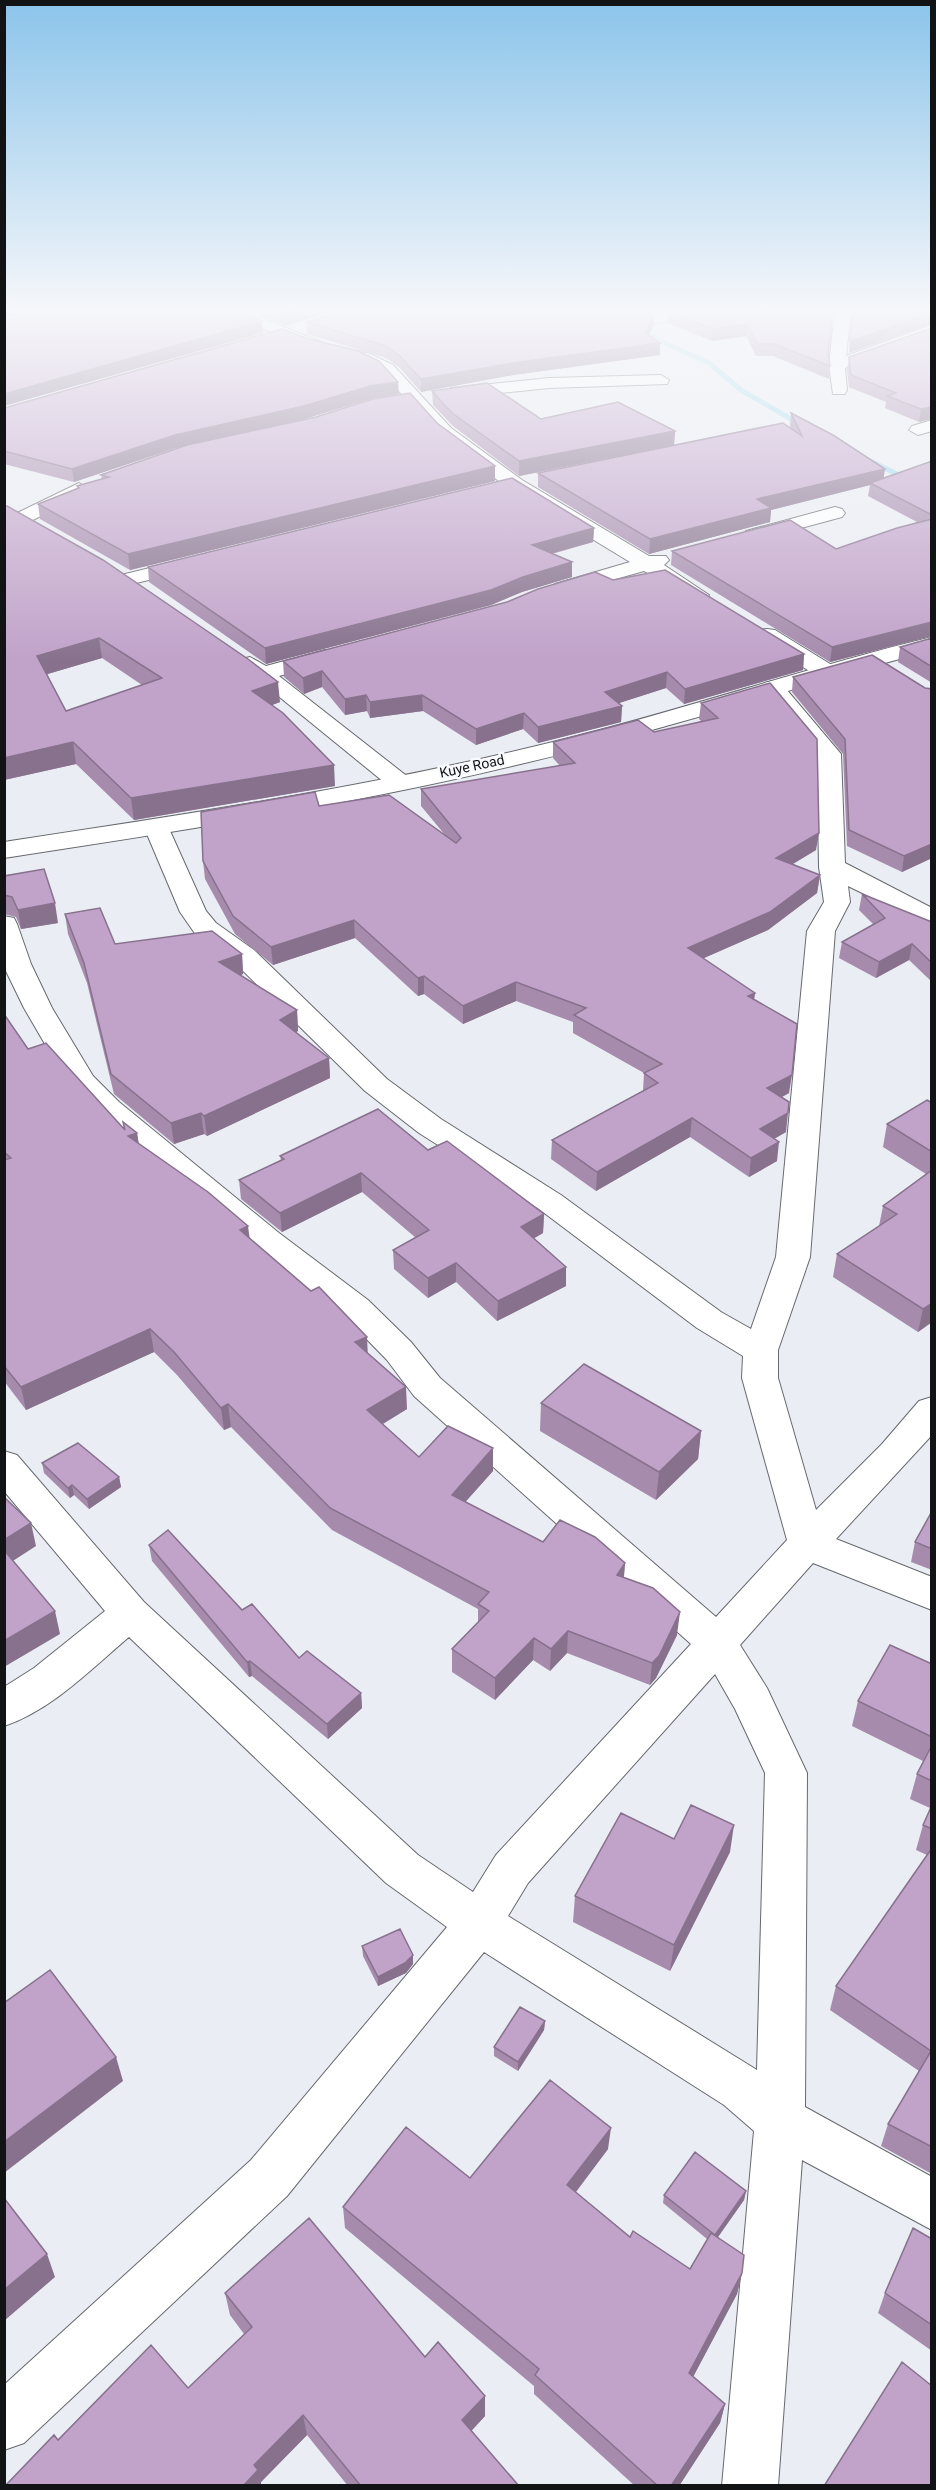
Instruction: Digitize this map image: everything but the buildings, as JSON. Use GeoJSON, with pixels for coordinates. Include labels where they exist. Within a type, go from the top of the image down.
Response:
{"type":"FeatureCollection","features":[{"type":"Feature","properties":{"kind":"street"},"geometry":{"type":"LineString","coordinates":[[441,427],[514,484],[717,605]]}},
{"type":"Feature","properties":{"kind":"street"},"geometry":{"type":"LineString","coordinates":[[492,490],[538,480]]}},
{"type":"Feature","properties":{"kind":"street"},"geometry":{"type":"LineString","coordinates":[[12,515],[100,482]]}},
{"type":"Feature","properties":{"kind":"street"},"geometry":{"type":"LineString","coordinates":[[736,540],[835,513]]}},
{"type":"Feature","properties":{"kind":"street"},"geometry":{"type":"LineString","coordinates":[[12,515],[40,530]]}},
{"type":"Feature","properties":{"kind":"street"},"geometry":{"type":"LineString","coordinates":[[541,595],[681,554]]}},
{"type":"Feature","properties":{"kind":"street"},"geometry":{"type":"LineString","coordinates":[[128,579],[208,560]]}},
{"type":"Feature","properties":{"kind":"street"},"geometry":{"type":"LineString","coordinates":[[109,568],[148,593]]}},
{"type":"Feature","properties":{"kind":"street"},"geometry":{"type":"LineString","coordinates":[[747,623],[826,672]]}},
{"type":"Feature","properties":{"kind":"street","name":"Kuye Road"},"geometry":{"type":"LineString","coordinates":[[4,850],[157,827],[399,782],[579,742],[932,643]]}},
{"type":"Feature","properties":{"kind":"street"},"geometry":{"type":"LineString","coordinates":[[264,673],[342,652]]}},
{"type":"Feature","properties":{"kind":"street"},"geometry":{"type":"LineString","coordinates":[[235,653],[264,673],[399,782]]}},
{"type":"Feature","properties":{"kind":"street"},"geometry":{"type":"LineString","coordinates":[[873,659],[902,677]]}},
{"type":"Feature","properties":{"kind":"street"},"geometry":{"type":"LineString","coordinates":[[773,688],[829,754],[832,867],[837,902],[821,931],[793,1257],[761,1350],[760,1377],[807,1544]]}},
{"type":"Feature","properties":{"kind":"street"},"geometry":{"type":"LineString","coordinates":[[157,827],[193,912],[206,929],[258,969],[375,1085],[430,1126],[550,1202],[709,1320],[761,1350]]}},
{"type":"Feature","properties":{"kind":"street"},"geometry":{"type":"LineString","coordinates":[[832,867],[932,919]]}},
{"type":"Feature","properties":{"kind":"street"},"geometry":{"type":"LineString","coordinates":[[4,924],[17,964],[38,1008],[81,1081],[108,1109],[267,1240],[356,1308],[399,1351],[427,1387],[717,1642],[752,1700],[786,1773],[780,2120],[750,2486]]}},
{"type":"Feature","properties":{"kind":"street"},"geometry":{"type":"LineString","coordinates":[[4,2423],[269,2178],[478,1923],[512,1869],[807,1544],[895,1454],[932,1410]]}},
{"type":"Feature","properties":{"kind":"street"},"geometry":{"type":"LineString","coordinates":[[4,1465],[130,1613],[402,1869],[478,1923],[741,2088],[780,2120],[932,2205]]}},
{"type":"Feature","properties":{"kind":"street"},"geometry":{"type":"LineString","coordinates":[[807,1544],[932,1594]]}},
{"type":"Feature","properties":{"kind":"street"},"geometry":{"type":"LineString","coordinates":[[4,1709],[49,1680],[130,1613]]}},
{"type":"Feature","properties":{"kind":"waterway"},"geometry":{"type":"LineString","coordinates":[[862,457],[932,491]]}}]}
